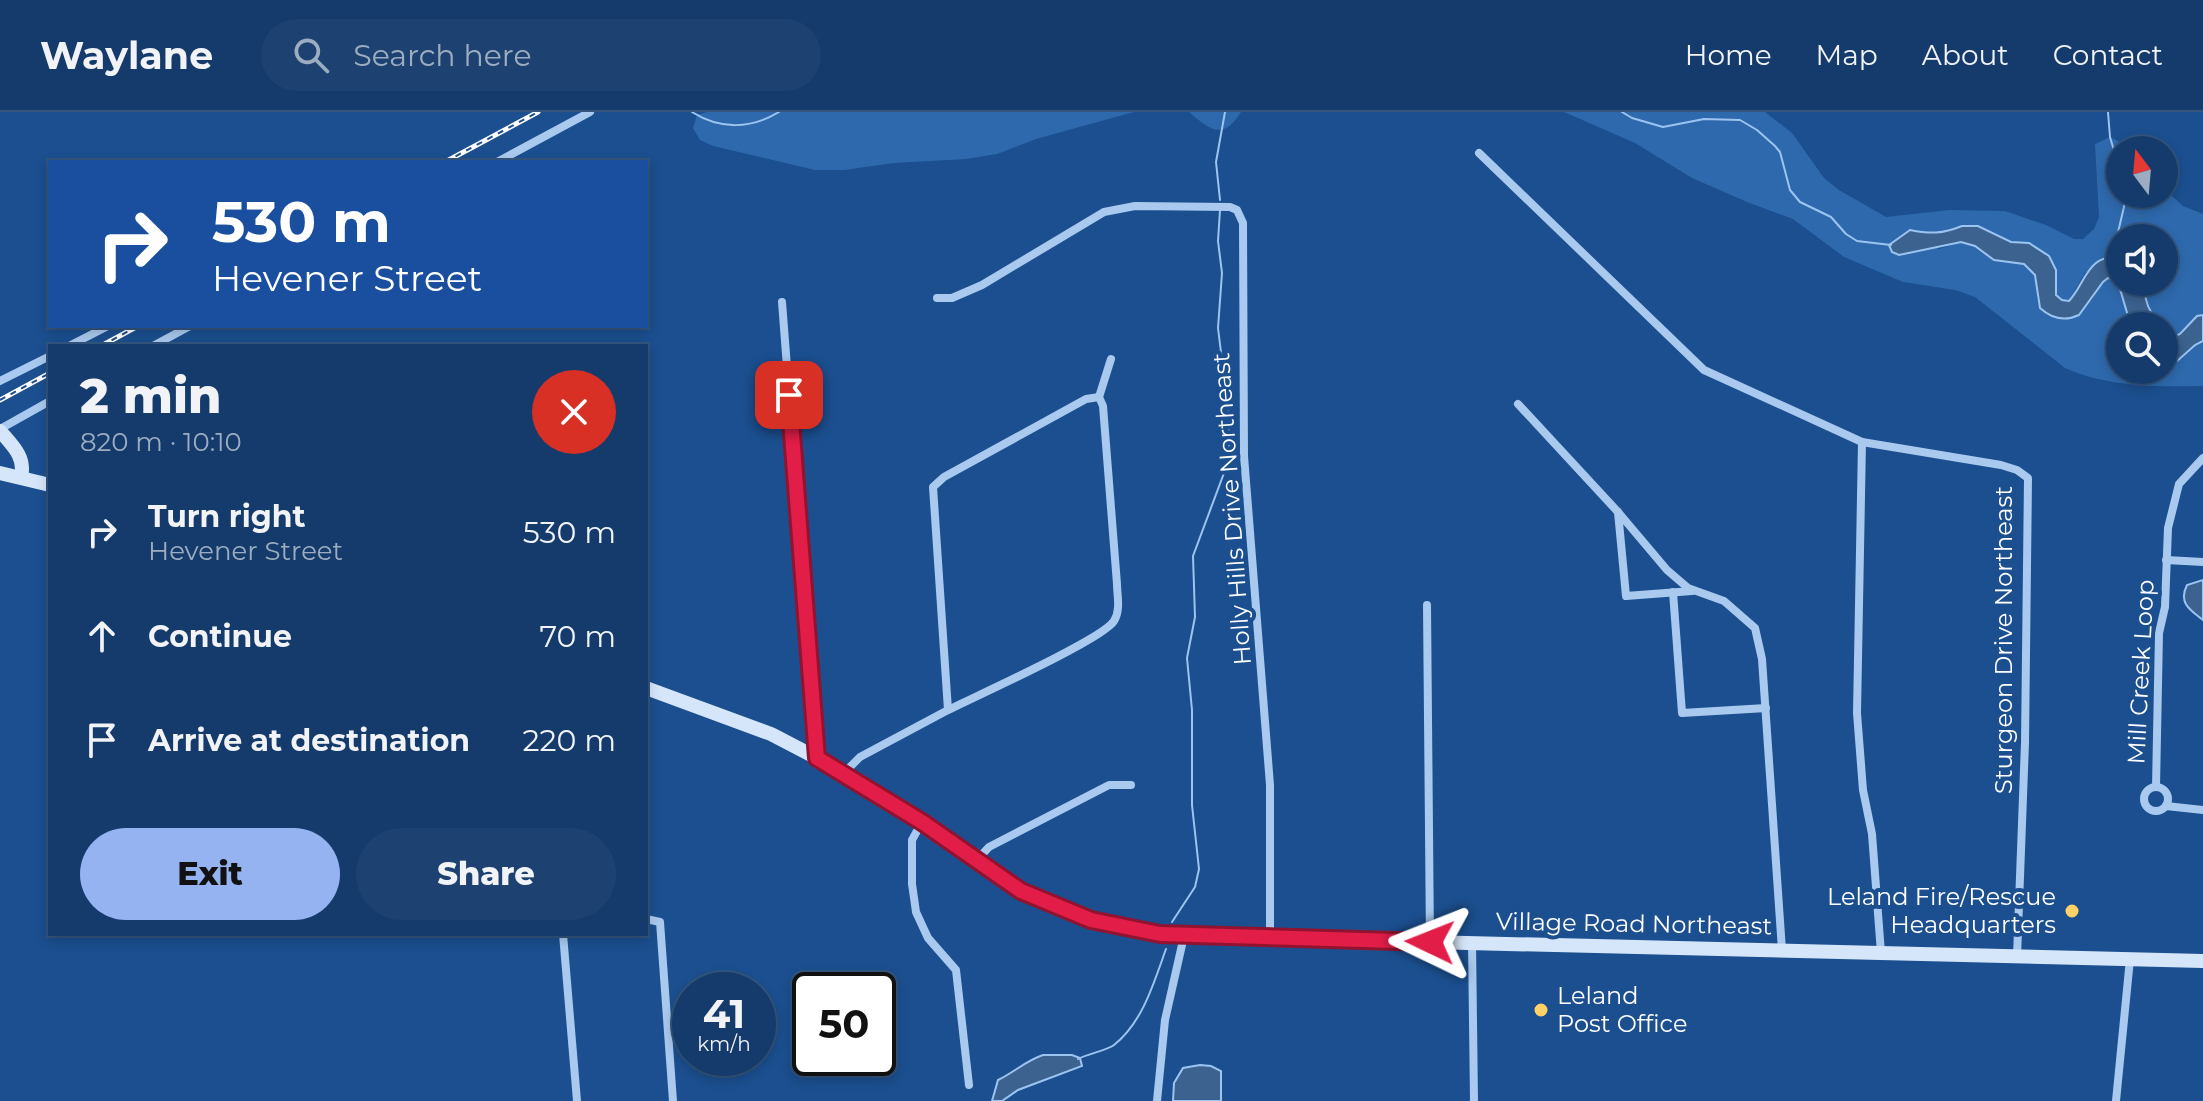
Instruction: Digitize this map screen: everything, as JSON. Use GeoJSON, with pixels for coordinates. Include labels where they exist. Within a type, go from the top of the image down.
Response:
{"type":"FeatureCollection","features":[{"type":"Feature","properties":{"kind":"main road"},"geometry":{"type":"LineString","coordinates":[[0,430],[21,458],[21,477]]}},
{"type":"Feature","properties":{"kind":"main road"},"geometry":{"type":"LineString","coordinates":[[0,473],[48,484]]}},
{"type":"Feature","properties":{"kind":"main road","name":"Village Road Northeast"},"geometry":{"type":"LineString","coordinates":[[648,689],[771,734],[844,773],[922,822],[1021,891],[1091,920],[1124,928],[1184,936],[2203,961]]}},
{"type":"Feature","properties":{"kind":"street"},"geometry":{"type":"LineString","coordinates":[[501,160],[590,112]]}},
{"type":"Feature","properties":{"kind":"street","name":"Sturgeon Drive Northeast"},"geometry":{"type":"LineString","coordinates":[[1479,153],[1704,370],[1862,442],[2001,465],[2017,470],[2028,478],[2025,728],[2017,957]]}},
{"type":"Feature","properties":{"kind":"street","name":"Holly Hills Drive Northeast"},"geometry":{"type":"LineString","coordinates":[[937,298],[952,298],[982,285],[1104,212],[1135,206],[1230,207],[1237,210],[1243,223],[1244,456],[1270,785],[1270,938]]}},
{"type":"Feature","properties":{"kind":"street"},"geometry":{"type":"LineString","coordinates":[[782,302],[817,758]]}},
{"type":"Feature","properties":{"kind":"street"},"geometry":{"type":"LineString","coordinates":[[73,344],[104,328]]}},
{"type":"Feature","properties":{"kind":"street"},"geometry":{"type":"LineString","coordinates":[[157,344],[186,328]]}},
{"type":"Feature","properties":{"kind":"street"},"geometry":{"type":"LineString","coordinates":[[0,381],[48,357]]}},
{"type":"Feature","properties":{"kind":"street"},"geometry":{"type":"LineString","coordinates":[[844,773],[860,757],[1087,641],[1114,622],[1118,609],[1117,584],[1103,406],[1099,397],[1111,359]]}},
{"type":"Feature","properties":{"kind":"street"},"geometry":{"type":"LineString","coordinates":[[948,710],[933,487],[944,477],[1073,406],[1099,397]]}},
{"type":"Feature","properties":{"kind":"street"},"geometry":{"type":"LineString","coordinates":[[0,430],[48,402]]}},
{"type":"Feature","properties":{"kind":"street"},"geometry":{"type":"LineString","coordinates":[[1518,404],[1667,570],[1694,590],[1724,601],[1755,628],[1762,659],[1782,950]]}},
{"type":"Feature","properties":{"kind":"street"},"geometry":{"type":"LineString","coordinates":[[1862,442],[1857,713],[1863,790],[1872,834],[1881,953]]}},
{"type":"Feature","properties":{"kind":"street","name":"Mill Creek Loop"},"geometry":{"type":"LineString","coordinates":[[2156,787],[2159,633],[2165,607],[2168,528],[2179,484],[2203,458]]}},
{"type":"Feature","properties":{"kind":"street"},"geometry":{"type":"LineString","coordinates":[[1618,512],[1626,596],[1694,590]]}},
{"type":"Feature","properties":{"kind":"street","name":"Mill Creek Loop"},"geometry":{"type":"LineString","coordinates":[[2166,560],[2203,562]]}},
{"type":"Feature","properties":{"kind":"street"},"geometry":{"type":"LineString","coordinates":[[1673,592],[1682,713],[1766,708]]}},
{"type":"Feature","properties":{"kind":"street"},"geometry":{"type":"LineString","coordinates":[[1427,605],[1430,942]]}},
{"type":"Feature","properties":{"kind":"street"},"geometry":{"type":"LineString","coordinates":[[977,860],[989,847],[1109,785],[1131,785]]}},
{"type":"Feature","properties":{"kind":"street"},"geometry":{"type":"LineString","coordinates":[[2166,806],[2167,795],[2162,788],[2156,787],[2145,793],[2146,806],[2153,811],[2166,806],[2203,810]]}},
{"type":"Feature","properties":{"kind":"street"},"geometry":{"type":"LineString","coordinates":[[922,822],[912,840],[912,884],[916,912],[928,938],[956,970],[969,1085]]}},
{"type":"Feature","properties":{"kind":"street"},"geometry":{"type":"LineString","coordinates":[[648,919],[660,922],[673,1101]]}},
{"type":"Feature","properties":{"kind":"street"},"geometry":{"type":"LineString","coordinates":[[563,936],[577,1101]]}},
{"type":"Feature","properties":{"kind":"street"},"geometry":{"type":"LineString","coordinates":[[1157,1101],[1165,1020],[1184,936]]}},
{"type":"Feature","properties":{"kind":"street"},"geometry":{"type":"LineString","coordinates":[[1472,942],[1474,1101]]}},
{"type":"Feature","properties":{"kind":"street"},"geometry":{"type":"LineString","coordinates":[[2116,1101],[2130,959]]}},
{"type":"Feature","properties":{"kind":"shaded area"},"geometry":{"type":"Polygon","coordinates":[[[707,112],[1134,112],[1036,139],[997,154],[844,170],[815,170],[713,146],[700,140],[693,128],[697,115],[707,112]]]}},
{"type":"Feature","properties":{"kind":"shaded area"},"geometry":{"type":"Polygon","coordinates":[[[1189,112],[1241,112],[1228,127],[1216,130],[1189,112]]]}},
{"type":"Feature","properties":{"kind":"shaded area"},"geometry":{"type":"Polygon","coordinates":[[[1564,112],[1765,112],[1792,133],[1824,178],[1886,217],[1949,210],[2005,211],[2046,225],[2074,239],[2083,239],[2094,229],[2099,217],[2095,144],[2106,139],[2106,208],[2178,208],[2178,202],[2203,214],[2203,315],[2178,334],[2178,312],[2152,312],[2146,296],[2178,296],[2178,224],[2106,224],[2106,261],[2085,273],[2069,301],[2056,295],[2056,270],[2029,243],[2011,242],[1984,228],[1962,226],[1931,234],[1910,230],[1939,249],[1961,242],[1975,246],[1994,260],[2024,264],[2035,275],[2038,304],[2091,301],[2106,280],[2106,296],[2122,296],[2127,312],[2106,312],[2106,380],[2081,374],[2065,368],[1975,297],[1955,290],[1903,282],[1844,257],[1793,219],[1692,178],[1635,143],[1564,112]]]}},
{"type":"Feature","properties":{"kind":"shaded area"},"geometry":{"type":"Polygon","coordinates":[[[1962,226],[1978,226],[2011,242],[2029,243],[2049,256],[2056,270],[2056,295],[2062,300],[2069,301],[2094,264],[2106,259],[2106,280],[2079,315],[2058,318],[2040,308],[2035,275],[2024,264],[1994,260],[1975,246],[1961,242],[1899,255],[1892,252],[1889,245],[1910,230],[1948,231],[1962,226]]]}},
{"type":"Feature","properties":{"kind":"shaded area"},"geometry":{"type":"Polygon","coordinates":[[[2122,296],[2145,296],[2151,312],[2127,312],[2122,296]]]}},
{"type":"Feature","properties":{"kind":"shaded area"},"geometry":{"type":"Polygon","coordinates":[[[2203,315],[2203,341],[2178,360],[2178,335],[2197,316],[2203,315]]]}},
{"type":"Feature","properties":{"kind":"shaded area"},"geometry":{"type":"Polygon","coordinates":[[[2203,341],[2203,386],[2132,384],[2178,384],[2178,360],[2203,341]]]}},
{"type":"Feature","properties":{"kind":"shaded area"},"geometry":{"type":"Polygon","coordinates":[[[2203,580],[2203,620],[2187,606],[2184,597],[2187,585],[2203,580]]]}},
{"type":"Feature","properties":{"kind":"shaded area"},"geometry":{"type":"Polygon","coordinates":[[[1043,1055],[1072,1055],[1080,1058],[1082,1066],[1018,1090],[1002,1101],[992,1101],[998,1080],[1043,1055]]]}},
{"type":"Feature","properties":{"kind":"shaded area"},"geometry":{"type":"Polygon","coordinates":[[[1200,1065],[1221,1071],[1221,1101],[1173,1101],[1174,1083],[1183,1068],[1200,1065]]]}},
{"type":"Feature","properties":{"kind":"waterway"},"geometry":{"type":"LineString","coordinates":[[692,112],[713,122],[736,125],[758,122],[779,112]]}},
{"type":"Feature","properties":{"kind":"waterway"},"geometry":{"type":"LineString","coordinates":[[1220,200],[1216,162],[1225,112]]}},
{"type":"Feature","properties":{"kind":"waterway"},"geometry":{"type":"LineString","coordinates":[[1622,112],[1663,127],[1704,119],[1740,120],[1757,130],[1780,152],[1790,190],[1800,202],[1831,217],[1857,241],[1891,245]]}},
{"type":"Feature","properties":{"kind":"waterway"},"geometry":{"type":"LineString","coordinates":[[2108,112],[2110,136]]}},
{"type":"Feature","properties":{"kind":"waterway"},"geometry":{"type":"LineString","coordinates":[[2120,224],[2124,208]]}},
{"type":"Feature","properties":{"kind":"waterway"},"geometry":{"type":"LineString","coordinates":[[1172,922],[1195,887],[1199,869],[1192,805],[1192,710],[1187,658],[1195,617],[1193,556],[1227,465],[1229,442],[1229,417],[1218,328],[1222,273],[1218,241],[1220,210]]}},
{"type":"Feature","properties":{"kind":"waterway"},"geometry":{"type":"LineString","coordinates":[[1078,1059],[1111,1047],[1133,1025],[1166,949]]}},
{"type":"Feature","properties":{"kind":"railway"},"geometry":{"type":"LineString","coordinates":[[449,160],[538,112]]}},
{"type":"Feature","properties":{"kind":"railway"},"geometry":{"type":"LineString","coordinates":[[105,344],[134,328]]}},
{"type":"Feature","properties":{"kind":"railway"},"geometry":{"type":"LineString","coordinates":[[0,400],[48,374]]}},
{"type":"Feature","properties":{"kind":"place","name":"Leland Fire/Rescue Headquarters"},"geometry":{"type":"Point","coordinates":[2072,911]}},
{"type":"Feature","properties":{"kind":"place","name":"Leland Post Office"},"geometry":{"type":"Point","coordinates":[1541,1010]}},
{"type":"Feature","properties":{"kind":"route"},"geometry":{"type":"LineString","coordinates":[[789,395],[817,758],[922,822],[1021,891],[1091,920],[1160,934],[1430,942]]}}]}
